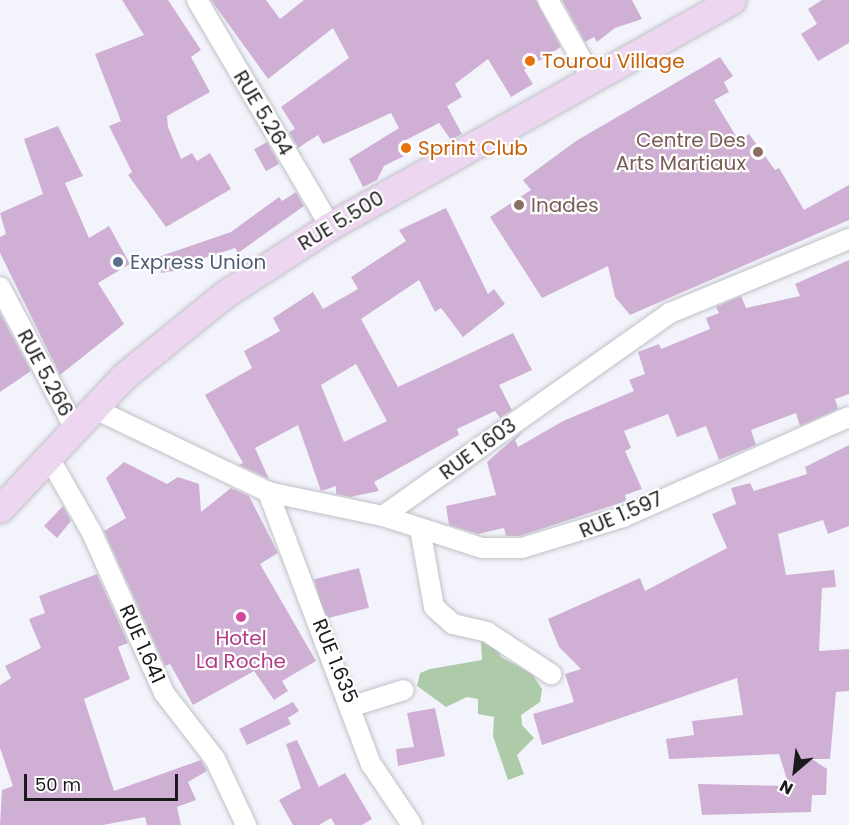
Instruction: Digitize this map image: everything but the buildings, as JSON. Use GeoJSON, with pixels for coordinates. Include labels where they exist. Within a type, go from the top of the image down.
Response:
{"type":"FeatureCollection","features":[{"type":"Feature","properties":{"kind":"main road","name":"RUE 5.500"},"geometry":{"type":"LineString","coordinates":[[0,509],[93,408],[225,294],[330,226],[732,0]]}},
{"type":"Feature","properties":{"kind":"street","name":"RUE 5.264"},"geometry":{"type":"LineString","coordinates":[[196,0],[330,226]]}},
{"type":"Feature","properties":{"kind":"street"},"geometry":{"type":"LineString","coordinates":[[548,0],[592,78]]}},
{"type":"Feature","properties":{"kind":"street","name":"RUE 1.603"},"geometry":{"type":"LineString","coordinates":[[383,516],[670,313],[849,239]]}},
{"type":"Feature","properties":{"kind":"street","name":"RUE 5.266"},"geometry":{"type":"LineString","coordinates":[[0,287],[74,427]]}},
{"type":"Feature","properties":{"kind":"street"},"geometry":{"type":"LineString","coordinates":[[93,408],[268,492],[383,516]]}},
{"type":"Feature","properties":{"kind":"street","name":"RUE 1.597"},"geometry":{"type":"LineString","coordinates":[[383,516],[482,548],[522,548],[567,538],[849,417]]}},
{"type":"Feature","properties":{"kind":"street","name":"RUE 1.641"},"geometry":{"type":"LineString","coordinates":[[48,456],[91,531],[164,693],[214,759],[246,825]]}},
{"type":"Feature","properties":{"kind":"street","name":"RUE 1.635"},"geometry":{"type":"LineString","coordinates":[[268,492],[353,706],[371,764],[412,825]]}},
{"type":"Feature","properties":{"kind":"street"},"geometry":{"type":"LineString","coordinates":[[420,529],[434,607],[453,624],[487,632],[551,674]]}},
{"type":"Feature","properties":{"kind":"street"},"geometry":{"type":"LineString","coordinates":[[353,706],[404,690]]}},
{"type":"Feature","properties":{"kind":"green space"},"geometry":{"type":"Polygon","coordinates":[[[487,638],[495,642],[501,657],[532,674],[542,689],[540,702],[521,715],[522,725],[534,738],[517,755],[524,774],[508,780],[493,736],[494,717],[478,714],[478,699],[467,697],[446,707],[417,686],[420,673],[430,669],[482,660],[481,641],[487,638]]]}},
{"type":"Feature","properties":{"kind":"place","name":"Tourou Village"},"geometry":{"type":"Point","coordinates":[530,61]}},
{"type":"Feature","properties":{"kind":"place","name":"Sprint Club"},"geometry":{"type":"Point","coordinates":[406,148]}},
{"type":"Feature","properties":{"kind":"place","name":"Centre Des Arts Martiaux"},"geometry":{"type":"Point","coordinates":[758,152]}},
{"type":"Feature","properties":{"kind":"place","name":"Inades"},"geometry":{"type":"Point","coordinates":[519,205]}},
{"type":"Feature","properties":{"kind":"place","name":"Express Union"},"geometry":{"type":"Point","coordinates":[118,262]}},
{"type":"Feature","properties":{"kind":"place","name":"Hotel La Roche"},"geometry":{"type":"Point","coordinates":[241,617]}}]}
